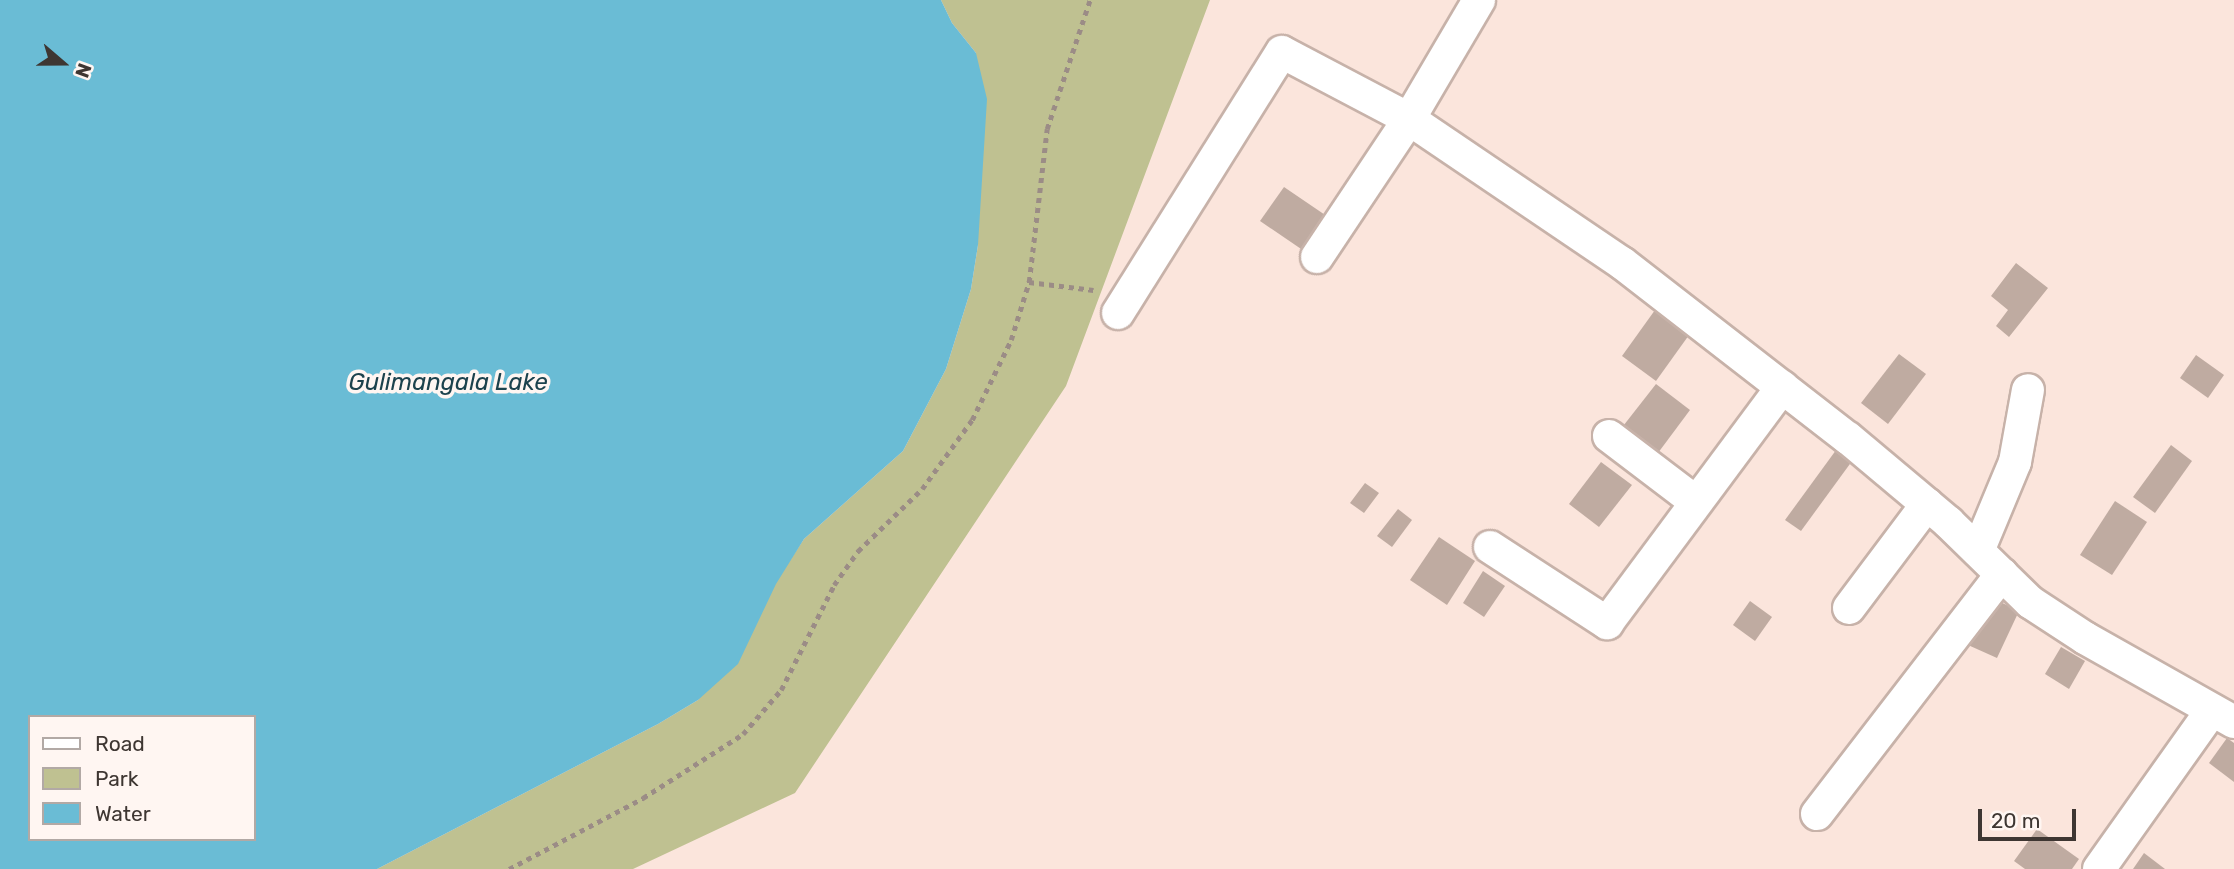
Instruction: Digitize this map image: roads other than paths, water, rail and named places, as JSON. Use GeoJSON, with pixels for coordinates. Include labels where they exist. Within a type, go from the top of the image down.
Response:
{"type":"FeatureCollection","features":[{"type":"Feature","properties":{"kind":"street"},"geometry":{"type":"LineString","coordinates":[[1317,257],[1409,118],[1479,0]]}},
{"type":"Feature","properties":{"kind":"street"},"geometry":{"type":"LineString","coordinates":[[1124,304],[1282,52],[1409,118],[1622,263],[1782,387],[1927,504],[2030,602],[2085,638],[2223,716],[2099,869]]}},
{"type":"Feature","properties":{"kind":"street"},"geometry":{"type":"LineString","coordinates":[[1490,547],[1606,623],[1782,387]]}},
{"type":"Feature","properties":{"kind":"street"},"geometry":{"type":"LineString","coordinates":[[1978,551],[2015,462],[2028,390]]}},
{"type":"Feature","properties":{"kind":"street"},"geometry":{"type":"LineString","coordinates":[[1609,436],[1696,502]]}},
{"type":"Feature","properties":{"kind":"street"},"geometry":{"type":"LineString","coordinates":[[1849,608],[1927,504]]}},
{"type":"Feature","properties":{"kind":"street"},"geometry":{"type":"LineString","coordinates":[[1816,814],[2002,574]]}},
{"type":"Feature","properties":{"kind":"water","name":"Gulimangala Lake"},"geometry":{"type":"Polygon","coordinates":[[[0,0],[941,0],[952,23],[976,53],[987,99],[978,245],[971,289],[946,369],[903,451],[804,539],[776,584],[738,664],[698,700],[658,724],[377,869],[0,869],[0,0]]]}}]}
